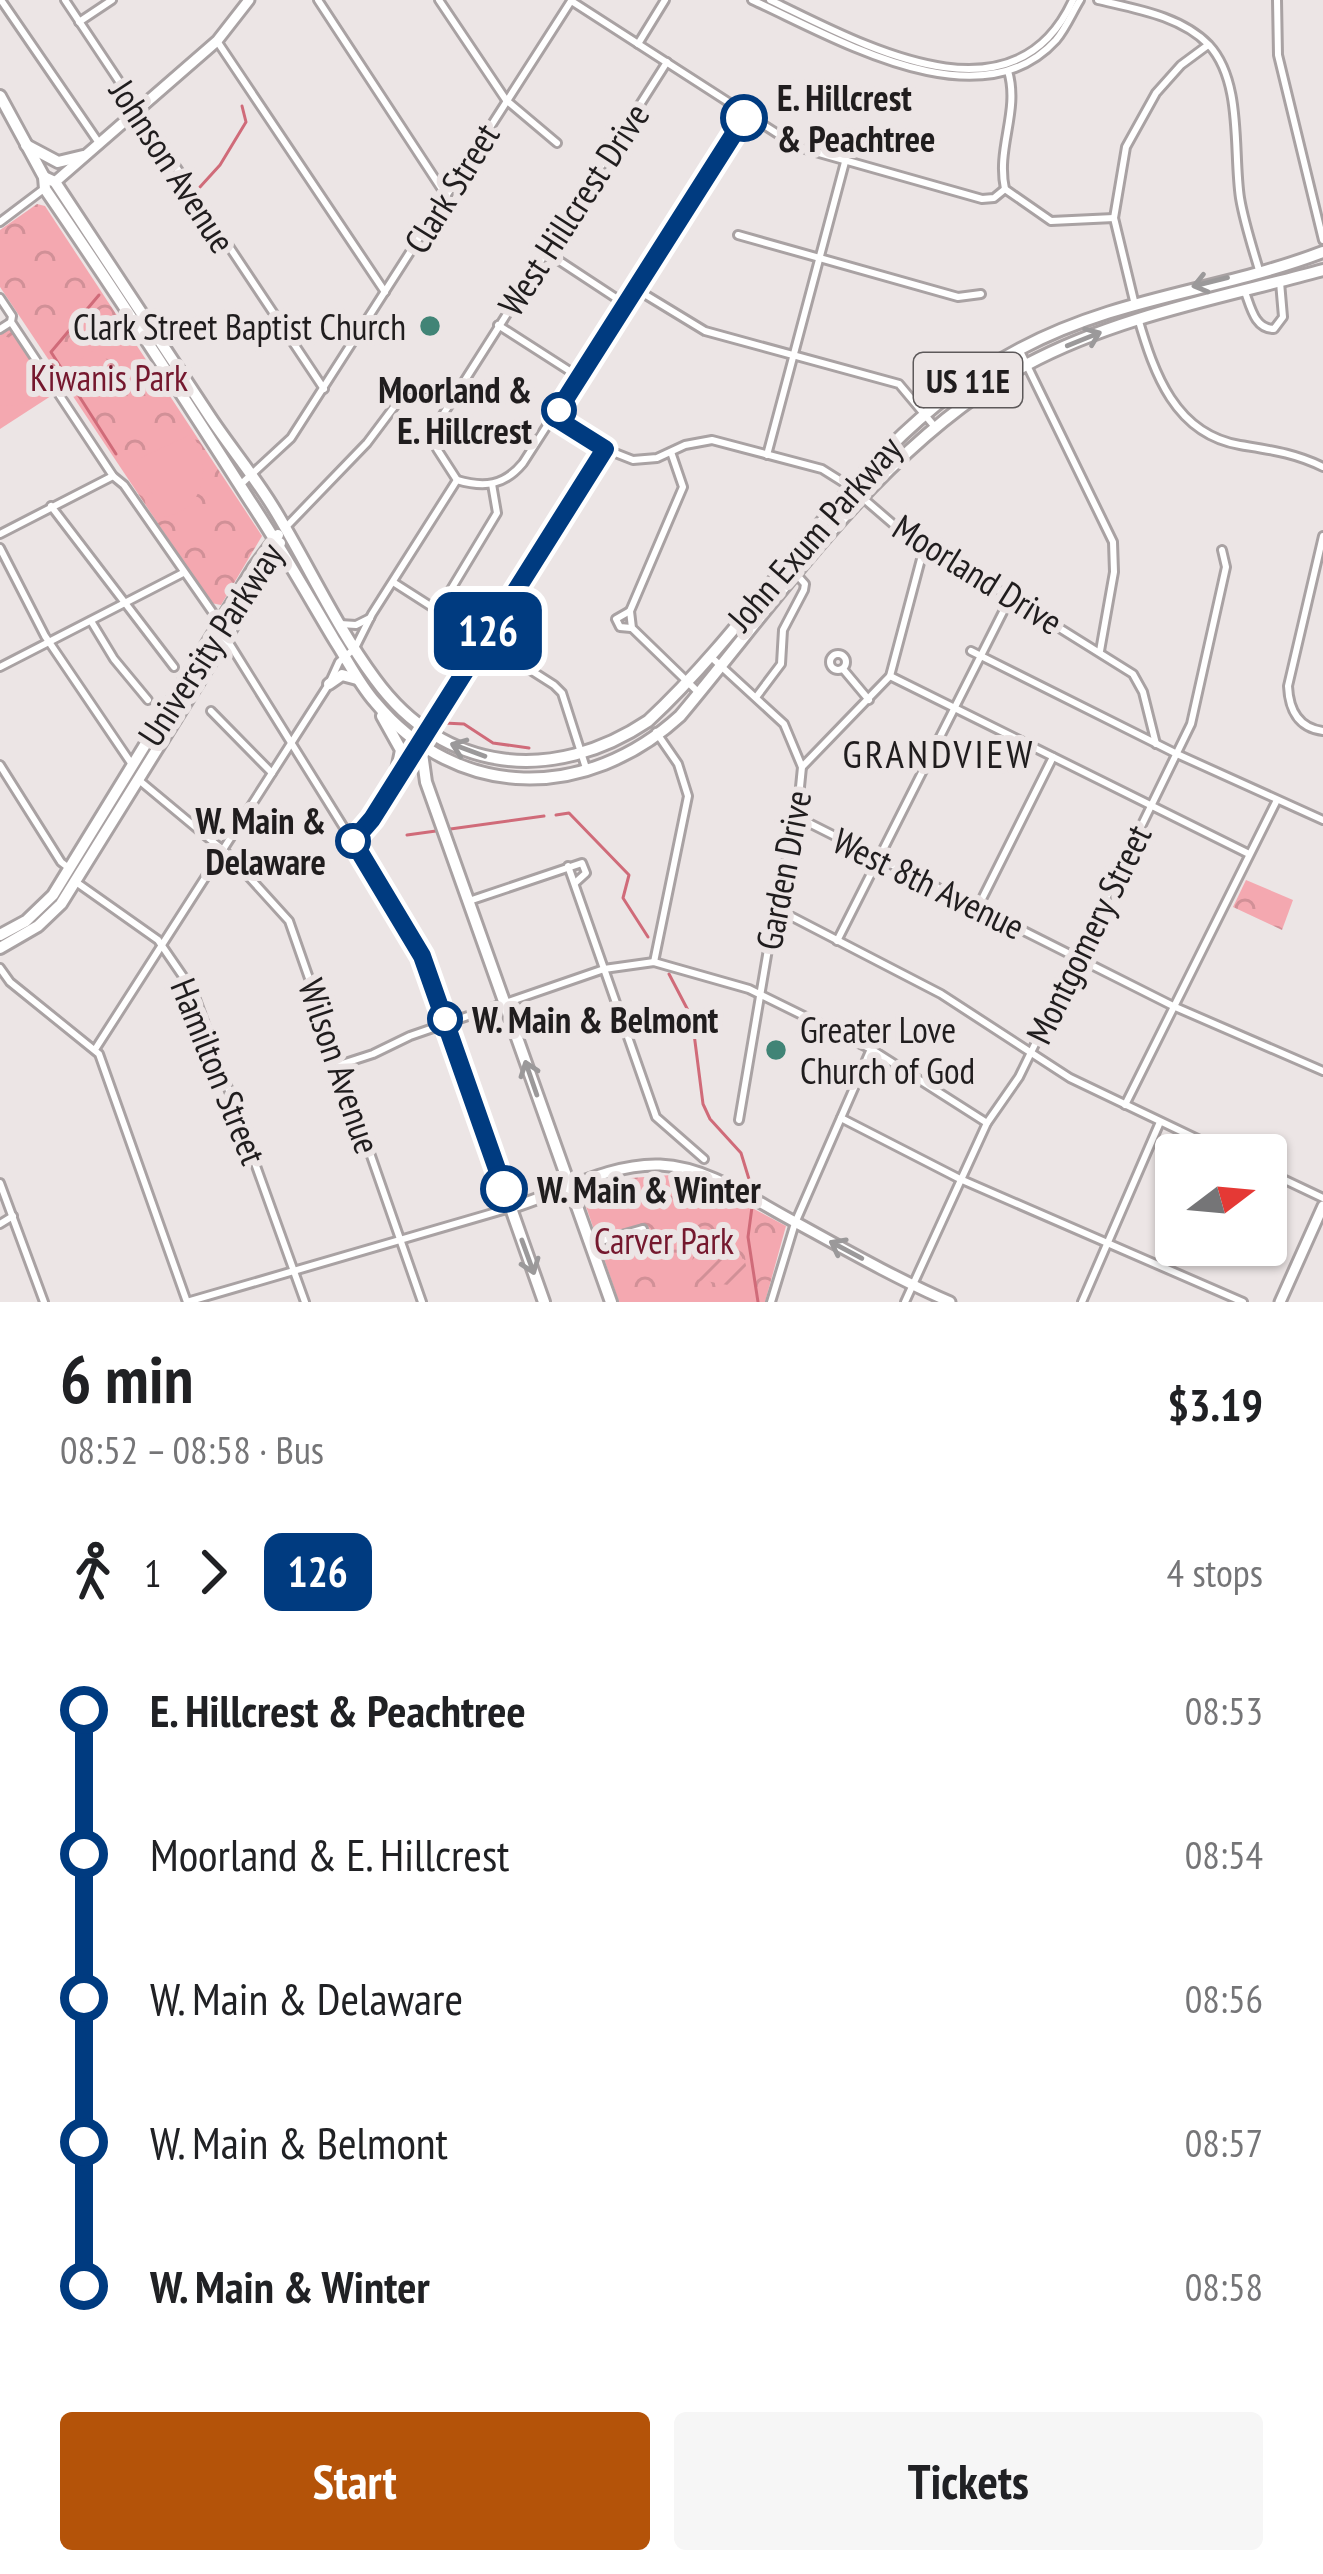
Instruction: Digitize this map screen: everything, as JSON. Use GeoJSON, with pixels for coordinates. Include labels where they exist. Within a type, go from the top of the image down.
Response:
{"type":"FeatureCollection","features":[{"type":"Feature","properties":{"kind":"main road"},"geometry":{"type":"LineString","coordinates":[[48,182],[218,41],[249,0]]}},
{"type":"Feature","properties":{"kind":"main road","name":"US 11E"},"geometry":{"type":"LineString","coordinates":[[0,96],[48,182],[240,485],[340,624],[359,680]]}},
{"type":"Feature","properties":{"kind":"main road"},"geometry":{"type":"LineString","coordinates":[[25,144],[58,162],[83,156]]}},
{"type":"Feature","properties":{"kind":"main road","name":"US 11E"},"geometry":{"type":"LineString","coordinates":[[48,182],[251,476],[279,538],[350,652]]}},
{"type":"Feature","properties":{"kind":"main road","name":"John Exum Parkway"},"geometry":{"type":"LineString","coordinates":[[350,652],[424,737],[512,762],[582,754],[648,721],[849,486],[926,412],[1019,349],[1064,327],[1135,302],[1323,252]]}},
{"type":"Feature","properties":{"kind":"main road","name":"John Exum Parkway"},"geometry":{"type":"LineString","coordinates":[[359,680],[375,703],[454,763],[511,778],[541,780],[586,772],[625,757],[659,735],[699,693],[862,498],[935,427],[1025,366],[1138,320],[1323,270]]}},
{"type":"Feature","properties":{"kind":"main road","name":"University Parkway"},"geometry":{"type":"LineString","coordinates":[[0,935],[35,913],[70,869],[220,623],[279,538]]}},
{"type":"Feature","properties":{"kind":"main road","name":"University Parkway"},"geometry":{"type":"LineString","coordinates":[[0,948],[48,918],[76,882],[226,638],[279,538]]}},
{"type":"Feature","properties":{"kind":"main road"},"geometry":{"type":"LineString","coordinates":[[329,684],[342,675],[359,680]]}},
{"type":"Feature","properties":{"kind":"main road"},"geometry":{"type":"LineString","coordinates":[[375,703],[401,750],[391,787]]}},
{"type":"Feature","properties":{"kind":"main road"},"geometry":{"type":"LineString","coordinates":[[424,737],[353,841],[414,940],[544,1302]]}},
{"type":"Feature","properties":{"kind":"main road"},"geometry":{"type":"LineString","coordinates":[[424,737],[422,769],[610,1302]]}},
{"type":"Feature","properties":{"kind":"main road"},"geometry":{"type":"LineString","coordinates":[[405,766],[416,763],[422,769]]}},
{"type":"Feature","properties":{"kind":"main road"},"geometry":{"type":"LineString","coordinates":[[429,790],[438,768],[454,763]]}},
{"type":"Feature","properties":{"kind":"main road"},"geometry":{"type":"LineString","coordinates":[[510,1208],[628,1168],[683,1168],[730,1186],[950,1302]]}},
{"type":"Feature","properties":{"kind":"main road"},"geometry":{"type":"LineString","coordinates":[[1280,1302],[1323,1202]]}},
{"type":"Feature","properties":{"kind":"street"},"geometry":{"type":"LineString","coordinates":[[2,0],[99,142]]}},
{"type":"Feature","properties":{"kind":"street","name":"Johnson Avenue"},"geometry":{"type":"LineString","coordinates":[[65,0],[324,389]]}},
{"type":"Feature","properties":{"kind":"street"},"geometry":{"type":"LineString","coordinates":[[79,22],[112,0]]}},
{"type":"Feature","properties":{"kind":"street"},"geometry":{"type":"LineString","coordinates":[[318,0],[447,197]]}},
{"type":"Feature","properties":{"kind":"street"},"geometry":{"type":"LineString","coordinates":[[439,0],[506,100],[557,143]]}},
{"type":"Feature","properties":{"kind":"street"},"geometry":{"type":"LineString","coordinates":[[638,44],[664,0]]}},
{"type":"Feature","properties":{"kind":"street"},"geometry":{"type":"LineString","coordinates":[[752,0],[908,66],[961,77],[1008,71],[1035,57],[1055,40],[1077,0]]}},
{"type":"Feature","properties":{"kind":"street"},"geometry":{"type":"LineString","coordinates":[[770,0],[899,57],[962,70],[989,69],[1027,54],[1077,0]]}},
{"type":"Feature","properties":{"kind":"street"},"geometry":{"type":"LineString","coordinates":[[1098,0],[1159,16],[1208,45],[1218,59],[1232,104],[1240,197],[1259,270]]}},
{"type":"Feature","properties":{"kind":"street"},"geometry":{"type":"LineString","coordinates":[[1277,0],[1278,55],[1323,240]]}},
{"type":"Feature","properties":{"kind":"street"},"geometry":{"type":"LineString","coordinates":[[570,1],[798,147],[982,199],[994,198],[1005,189]]}},
{"type":"Feature","properties":{"kind":"street","name":"Clark Street"},"geometry":{"type":"LineString","coordinates":[[240,485],[291,438],[570,1]]}},
{"type":"Feature","properties":{"kind":"street"},"geometry":{"type":"LineString","coordinates":[[218,41],[385,292]]}},
{"type":"Feature","properties":{"kind":"street"},"geometry":{"type":"LineString","coordinates":[[1208,45],[1165,82],[1140,116],[1126,147],[1114,218],[1138,320],[1165,393],[1196,427],[1237,445],[1273,448],[1323,467]]}},
{"type":"Feature","properties":{"kind":"street","name":"West Hillcrest Drive"},"geometry":{"type":"LineString","coordinates":[[457,480],[436,449],[439,421],[448,403],[667,62]]}},
{"type":"Feature","properties":{"kind":"street"},"geometry":{"type":"LineString","coordinates":[[1005,189],[1002,155],[1013,88],[1008,71]]}},
{"type":"Feature","properties":{"kind":"street"},"geometry":{"type":"LineString","coordinates":[[95,1049],[457,480],[492,484],[514,474],[747,114]]}},
{"type":"Feature","properties":{"kind":"street"},"geometry":{"type":"LineString","coordinates":[[767,454],[846,160]]}},
{"type":"Feature","properties":{"kind":"street"},"geometry":{"type":"LineString","coordinates":[[0,222],[48,182]]}},
{"type":"Feature","properties":{"kind":"street"},"geometry":{"type":"LineString","coordinates":[[1005,189],[1051,221],[1114,218]]}},
{"type":"Feature","properties":{"kind":"street"},"geometry":{"type":"LineString","coordinates":[[738,235],[958,296],[981,294]]}},
{"type":"Feature","properties":{"kind":"street"},"geometry":{"type":"LineString","coordinates":[[546,252],[626,304]]}},
{"type":"Feature","properties":{"kind":"street"},"geometry":{"type":"LineString","coordinates":[[1245,292],[1257,322],[1274,329],[1283,317],[1280,282]]}},
{"type":"Feature","properties":{"kind":"street"},"geometry":{"type":"LineString","coordinates":[[635,288],[706,331],[899,384],[935,427]]}},
{"type":"Feature","properties":{"kind":"street"},"geometry":{"type":"LineString","coordinates":[[0,298],[113,476],[220,623]]}},
{"type":"Feature","properties":{"kind":"street"},"geometry":{"type":"LineString","coordinates":[[0,329],[11,322]]}},
{"type":"Feature","properties":{"kind":"street"},"geometry":{"type":"LineString","coordinates":[[498,326],[579,377]]}},
{"type":"Feature","properties":{"kind":"street"},"geometry":{"type":"LineString","coordinates":[[1019,349],[1113,542],[1114,572],[1100,651]]}},
{"type":"Feature","properties":{"kind":"street"},"geometry":{"type":"LineString","coordinates":[[279,538],[367,442],[409,387],[422,387],[448,403]]}},
{"type":"Feature","properties":{"kind":"street","name":"Moorland Drive"},"geometry":{"type":"LineString","coordinates":[[554,417],[605,449],[633,460],[657,458],[712,440],[822,469],[926,544],[1100,651],[1139,682],[1156,744]]}},
{"type":"Feature","properties":{"kind":"street"},"geometry":{"type":"LineString","coordinates":[[424,737],[605,449]]}},
{"type":"Feature","properties":{"kind":"street"},"geometry":{"type":"LineString","coordinates":[[632,628],[631,610],[683,487],[671,452]]}},
{"type":"Feature","properties":{"kind":"street"},"geometry":{"type":"LineString","coordinates":[[0,534],[113,476]]}},
{"type":"Feature","properties":{"kind":"street"},"geometry":{"type":"LineString","coordinates":[[438,611],[497,513],[492,484]]}},
{"type":"Feature","properties":{"kind":"street"},"geometry":{"type":"LineString","coordinates":[[51,506],[174,667]]}},
{"type":"Feature","properties":{"kind":"street"},"geometry":{"type":"LineString","coordinates":[[1323,536],[1288,686],[1300,722],[1323,730]]}},
{"type":"Feature","properties":{"kind":"street"},"geometry":{"type":"LineString","coordinates":[[802,767],[890,676],[926,544]]}},
{"type":"Feature","properties":{"kind":"street"},"geometry":{"type":"LineString","coordinates":[[0,548],[49,642],[133,765]]}},
{"type":"Feature","properties":{"kind":"street","name":"Montgomery Street"},"geometry":{"type":"LineString","coordinates":[[905,1302],[987,1123],[1010,1093],[1195,716],[1226,567],[1222,550]]}},
{"type":"Feature","properties":{"kind":"street"},"geometry":{"type":"LineString","coordinates":[[0,667],[183,573]]}},
{"type":"Feature","properties":{"kind":"street"},"geometry":{"type":"LineString","coordinates":[[757,695],[781,664],[783,630],[804,590],[797,575]]}},
{"type":"Feature","properties":{"kind":"street"},"geometry":{"type":"LineString","coordinates":[[392,582],[562,693],[586,772]]}},
{"type":"Feature","properties":{"kind":"street"},"geometry":{"type":"LineString","coordinates":[[837,940],[954,706],[975,653],[1011,595]]}},
{"type":"Feature","properties":{"kind":"street"},"geometry":{"type":"LineString","coordinates":[[631,610],[616,619],[620,627],[632,628],[699,693]]}},
{"type":"Feature","properties":{"kind":"street"},"geometry":{"type":"LineString","coordinates":[[340,624],[356,626],[370,618]]}},
{"type":"Feature","properties":{"kind":"street"},"geometry":{"type":"LineString","coordinates":[[90,621],[148,700]]}},
{"type":"Feature","properties":{"kind":"street"},"geometry":{"type":"LineString","coordinates":[[226,638],[353,841]]}},
{"type":"Feature","properties":{"kind":"street"},"geometry":{"type":"LineString","coordinates":[[975,653],[1156,744],[1323,820]]}},
{"type":"Feature","properties":{"kind":"street","name":"Garden Drive"},"geometry":{"type":"LineString","coordinates":[[708,655],[784,724],[802,767],[797,817],[775,908],[739,1120]]}},
{"type":"Feature","properties":{"kind":"street"},"geometry":{"type":"LineString","coordinates":[[843,669],[869,700]]}},
{"type":"Feature","properties":{"kind":"street"},"geometry":{"type":"LineString","coordinates":[[890,676],[1249,854]]}},
{"type":"Feature","properties":{"kind":"street"},"geometry":{"type":"LineString","coordinates":[[211,711],[272,773]]}},
{"type":"Feature","properties":{"kind":"street"},"geometry":{"type":"LineString","coordinates":[[648,721],[682,771],[688,796],[654,962]]}},
{"type":"Feature","properties":{"kind":"street"},"geometry":{"type":"LineString","coordinates":[[978,907],[1053,757]]}},
{"type":"Feature","properties":{"kind":"street"},"geometry":{"type":"LineString","coordinates":[[0,764],[61,862],[70,869]]}},
{"type":"Feature","properties":{"kind":"street","name":"Wilson Avenue"},"geometry":{"type":"LineString","coordinates":[[138,780],[222,851],[289,921],[422,1302]]}},
{"type":"Feature","properties":{"kind":"street"},"geometry":{"type":"LineString","coordinates":[[1125,1105],[1277,800]]}},
{"type":"Feature","properties":{"kind":"street","name":"West 8th Avenue"},"geometry":{"type":"LineString","coordinates":[[797,817],[1173,1006],[1323,1071]]}},
{"type":"Feature","properties":{"kind":"street"},"geometry":{"type":"LineString","coordinates":[[469,901],[582,863],[586,873],[575,884]]}},
{"type":"Feature","properties":{"kind":"street"},"geometry":{"type":"LineString","coordinates":[[568,866],[656,1117],[704,1159]]}},
{"type":"Feature","properties":{"kind":"street","name":"Hamilton Street"},"geometry":{"type":"LineString","coordinates":[[76,882],[163,945],[199,1003],[304,1302]]}},
{"type":"Feature","properties":{"kind":"street"},"geometry":{"type":"LineString","coordinates":[[775,908],[940,994],[1070,1078],[1186,1134]]}},
{"type":"Feature","properties":{"kind":"street"},"geometry":{"type":"LineString","coordinates":[[339,1065],[604,969],[654,962],[759,995],[871,1048],[987,1123]]}},
{"type":"Feature","properties":{"kind":"street"},"geometry":{"type":"LineString","coordinates":[[0,968],[10,982],[95,1049],[187,1302],[510,1208]]}},
{"type":"Feature","properties":{"kind":"street"},"geometry":{"type":"LineString","coordinates":[[771,1302],[795,1223],[871,1048]]}},
{"type":"Feature","properties":{"kind":"street"},"geometry":{"type":"LineString","coordinates":[[841,1118],[960,1179],[1243,1302]]}},
{"type":"Feature","properties":{"kind":"street"},"geometry":{"type":"LineString","coordinates":[[1082,1302],[1160,1122]]}},
{"type":"Feature","properties":{"kind":"street"},"geometry":{"type":"LineString","coordinates":[[1287,1182],[1323,1202]]}},
{"type":"Feature","properties":{"kind":"street"},"geometry":{"type":"LineString","coordinates":[[0,1183],[44,1302]]}},
{"type":"Feature","properties":{"kind":"street"},"geometry":{"type":"LineString","coordinates":[[0,1224],[14,1216]]}},
{"type":"Feature","properties":{"kind":"street"},"geometry":{"type":"LineString","coordinates":[[590,1244],[643,1229]]}},
{"type":"Feature","properties":{"kind":"green space","name":"Kiwanis Park"},"geometry":{"type":"Polygon","coordinates":[[[37,204],[45,206],[262,536],[221,605],[211,603],[0,287],[0,230],[37,204]]]}},
{"type":"Feature","properties":{"kind":"green space"},"geometry":{"type":"Polygon","coordinates":[[[10,329],[54,394],[0,429],[0,334],[10,329]]]}},
{"type":"Feature","properties":{"kind":"green space"},"geometry":{"type":"Polygon","coordinates":[[[0,339],[13,339],[42,392],[19,405],[0,406],[0,339]]]}},
{"type":"Feature","properties":{"kind":"green space"},"geometry":{"type":"Polygon","coordinates":[[[98,347],[113,369],[83,390],[68,368],[98,347]]]}},
{"type":"Feature","properties":{"kind":"green space"},"geometry":{"type":"Polygon","coordinates":[[[192,434],[202,459],[201,484],[189,505],[165,517],[137,464],[140,458],[192,434]]]}},
{"type":"Feature","properties":{"kind":"green space"},"geometry":{"type":"Polygon","coordinates":[[[1246,880],[1293,900],[1282,930],[1233,907],[1246,880]]]}},
{"type":"Feature","properties":{"kind":"green space","name":"Carver Park"},"geometry":{"type":"Polygon","coordinates":[[[671,1175],[711,1186],[786,1226],[765,1302],[619,1302],[582,1195],[631,1178],[671,1175]]]}},
{"type":"Feature","properties":{"kind":"green space"},"geometry":{"type":"Polygon","coordinates":[[[696,1247],[744,1259],[748,1272],[744,1288],[695,1279],[690,1268],[696,1247]]]}},
{"type":"Feature","properties":{"kind":"waterway"},"geometry":{"type":"LineString","coordinates":[[200,187],[220,165],[246,122],[242,106]]}},
{"type":"Feature","properties":{"kind":"waterway"},"geometry":{"type":"LineString","coordinates":[[99,295],[51,352],[116,454]]}},
{"type":"Feature","properties":{"kind":"waterway"},"geometry":{"type":"LineString","coordinates":[[444,723],[464,724],[493,743],[529,748]]}},
{"type":"Feature","properties":{"kind":"waterway"},"geometry":{"type":"LineString","coordinates":[[556,815],[569,813],[629,875],[623,898],[648,937]]}},
{"type":"Feature","properties":{"kind":"waterway"},"geometry":{"type":"LineString","coordinates":[[407,835],[544,816]]}},
{"type":"Feature","properties":{"kind":"waterway"},"geometry":{"type":"LineString","coordinates":[[669,974],[692,1018],[703,1104],[710,1119],[741,1153],[752,1189]]}},
{"type":"Feature","properties":{"kind":"waterway"},"geometry":{"type":"LineString","coordinates":[[752,1207],[748,1237],[758,1302]]}},
{"type":"Feature","properties":{"kind":"bus line","name":"126"},"geometry":{"type":"LineString","coordinates":[[504,1189],[422,956],[353,841],[372,819],[605,449],[554,417],[744,118]]}},
{"type":"Feature","properties":{"kind":"place","name":"E. Hillcrest & Peachtree"},"geometry":{"type":"Point","coordinates":[744,118]}},
{"type":"Feature","properties":{"kind":"place","name":"Clark Street Baptist Church"},"geometry":{"type":"Point","coordinates":[430,326]}},
{"type":"Feature","properties":{"kind":"place","name":"Moorland & E. Hillcrest"},"geometry":{"type":"Point","coordinates":[559,410]}},
{"type":"Feature","properties":{"kind":"place","name":"W. Main & Delaware"},"geometry":{"type":"Point","coordinates":[353,841]}},
{"type":"Feature","properties":{"kind":"place","name":"W. Main & Belmont"},"geometry":{"type":"Point","coordinates":[445,1019]}},
{"type":"Feature","properties":{"kind":"place","name":"Greater Love Church of God"},"geometry":{"type":"Point","coordinates":[776,1050]}},
{"type":"Feature","properties":{"kind":"place","name":"W. Main & Winter"},"geometry":{"type":"Point","coordinates":[504,1189]}},
{"type":"Feature","properties":{"kind":"district","name":"GRANDVIEW"},"geometry":{"type":"Point","coordinates":[939,753]}}]}
